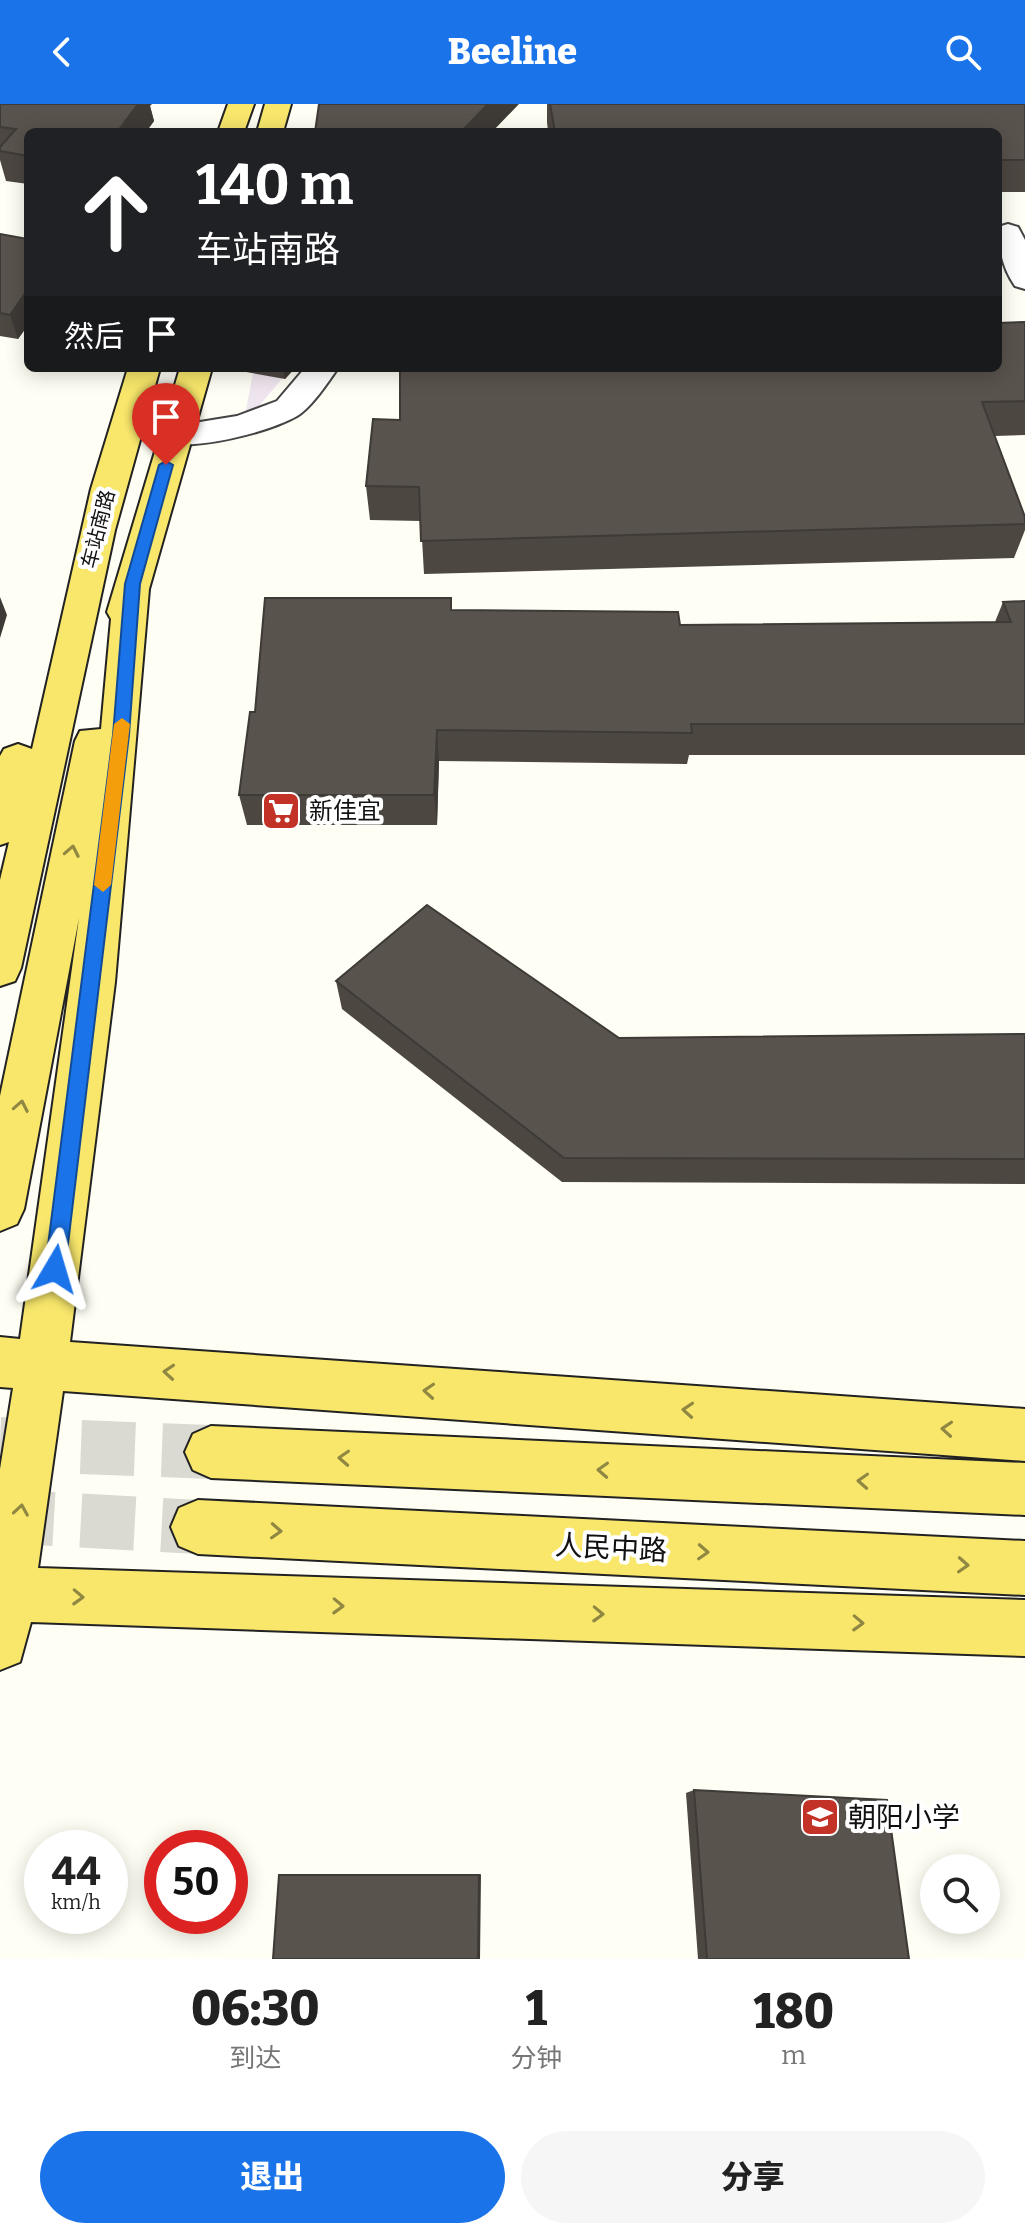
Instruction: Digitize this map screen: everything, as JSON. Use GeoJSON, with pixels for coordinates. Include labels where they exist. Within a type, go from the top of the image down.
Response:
{"type":"FeatureCollection","features":[{"type":"Feature","properties":{"kind":"main road"},"geometry":{"type":"LineString","coordinates":[[232,128],[241,104]]}},
{"type":"Feature","properties":{"kind":"main road"},"geometry":{"type":"LineString","coordinates":[[271,128],[278,104]]}},
{"type":"Feature","properties":{"kind":"main road","name":"车站南路"},"geometry":{"type":"LineString","coordinates":[[82,697],[78,613],[124,423],[143,372]]}},
{"type":"Feature","properties":{"kind":"main road","name":"车站南路"},"geometry":{"type":"LineString","coordinates":[[82,697],[132,584],[195,372]]}},
{"type":"Feature","properties":{"kind":"main road"},"geometry":{"type":"LineString","coordinates":[[132,584],[121,735],[22,1363],[2,1610],[1025,1628]]}},
{"type":"Feature","properties":{"kind":"main road"},"geometry":{"type":"LineString","coordinates":[[0,829],[22,744],[78,613]]}},
{"type":"Feature","properties":{"kind":"main road"},"geometry":{"type":"LineString","coordinates":[[0,968],[82,697]]}},
{"type":"Feature","properties":{"kind":"main road"},"geometry":{"type":"LineString","coordinates":[[0,1209],[82,697]]}},
{"type":"Feature","properties":{"kind":"main road"},"geometry":{"type":"LineString","coordinates":[[22,1363],[1025,1435]]}},
{"type":"Feature","properties":{"kind":"main road"},"geometry":{"type":"LineString","coordinates":[[211,1452],[1025,1489]]}},
{"type":"Feature","properties":{"kind":"main road","name":"人民中路"},"geometry":{"type":"LineString","coordinates":[[198,1527],[1025,1568]]}},
{"type":"Feature","properties":{"kind":"street"},"geometry":{"type":"LineString","coordinates":[[1010,233],[1025,280]]}},
{"type":"Feature","properties":{"kind":"street"},"geometry":{"type":"LineString","coordinates":[[175,435],[243,425],[288,408],[319,372]]}},
{"type":"Feature","properties":{"kind":"shaded area"},"geometry":{"type":"Polygon","coordinates":[[[253,372],[288,372],[243,425],[253,372]]]}},
{"type":"Feature","properties":{"kind":"building"},"geometry":{"type":"Polygon","coordinates":[[[0,104],[138,104],[120,128],[24,128],[24,155],[0,151],[16,129],[0,127],[0,104]]]}},
{"type":"Feature","properties":{"kind":"building"},"geometry":{"type":"Polygon","coordinates":[[[319,104],[488,104],[465,128],[316,128],[319,104]]]}},
{"type":"Feature","properties":{"kind":"building"},"geometry":{"type":"Polygon","coordinates":[[[550,104],[1025,104],[1025,160],[1002,160],[1002,128],[554,128],[550,104]]]}},
{"type":"Feature","properties":{"kind":"building"},"geometry":{"type":"Polygon","coordinates":[[[0,234],[24,238],[24,295],[10,315],[0,313],[0,234]]]}},
{"type":"Feature","properties":{"kind":"building"},"geometry":{"type":"Polygon","coordinates":[[[1025,322],[1025,401],[982,402],[1025,524],[421,541],[419,487],[366,486],[373,419],[400,420],[400,372],[1002,372],[1002,323],[1025,322]]]}},
{"type":"Feature","properties":{"kind":"building"},"geometry":{"type":"Polygon","coordinates":[[[265,598],[451,598],[451,610],[678,612],[680,625],[1011,622],[1003,602],[1025,601],[1025,724],[691,724],[692,733],[437,730],[434,795],[239,795],[250,712],[255,712],[265,598]]]}},
{"type":"Feature","properties":{"kind":"building"},"geometry":{"type":"Polygon","coordinates":[[[427,905],[619,1038],[1025,1034],[1025,1159],[564,1158],[336,981],[427,905]]]}},
{"type":"Feature","properties":{"kind":"building"},"geometry":{"type":"Polygon","coordinates":[[[694,1790],[887,1800],[909,1959],[707,1959],[694,1790]]]}},
{"type":"Feature","properties":{"kind":"building"},"geometry":{"type":"Polygon","coordinates":[[[279,1875],[479,1875],[478,1959],[273,1959],[279,1875]]]}},
{"type":"Feature","properties":{"kind":"tunnel"},"geometry":{"type":"LineString","coordinates":[[0,1444],[211,1452]]}},
{"type":"Feature","properties":{"kind":"tunnel"},"geometry":{"type":"LineString","coordinates":[[0,1516],[198,1527]]}},
{"type":"Feature","properties":{"kind":"slow traffic"},"geometry":{"type":"LineString","coordinates":[[103,885],[122,724]]}},
{"type":"Feature","properties":{"kind":"place","name":"新佳宜"},"geometry":{"type":"Point","coordinates":[281,811]}},
{"type":"Feature","properties":{"kind":"place","name":"朝阳小学"},"geometry":{"type":"Point","coordinates":[820,1817]}},
{"type":"Feature","properties":{"kind":"route"},"geometry":{"type":"LineString","coordinates":[[55,1269],[121,735],[132,584],[166,465]]}}]}
